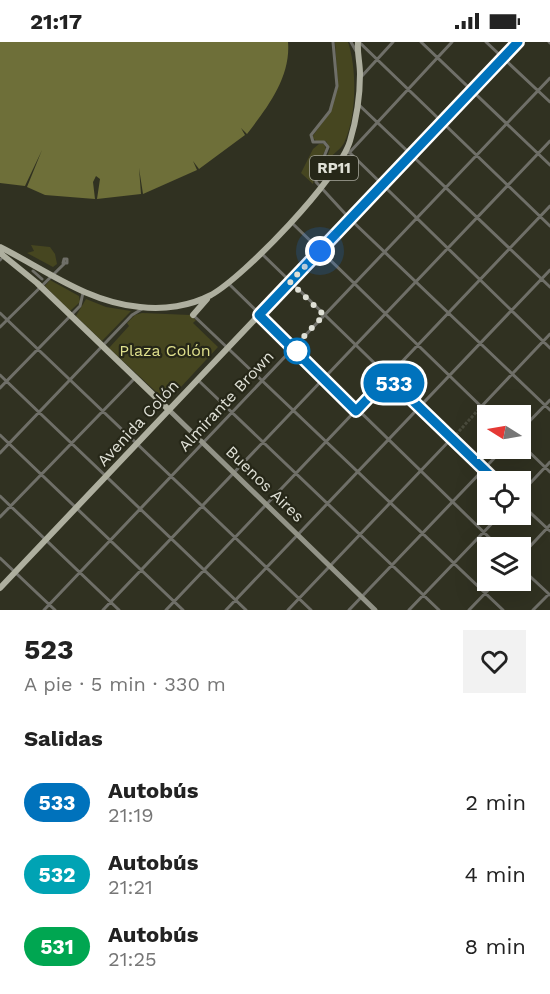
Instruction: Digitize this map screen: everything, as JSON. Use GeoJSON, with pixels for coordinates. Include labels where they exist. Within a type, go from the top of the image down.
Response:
{"type":"FeatureCollection","features":[{"type":"Feature","properties":{"kind":"main road","name":"RP11"},"geometry":{"type":"LineString","coordinates":[[0,247],[53,272],[83,293],[109,302],[144,308],[184,305],[209,296],[229,284],[290,222],[348,151],[360,78],[358,42]]}},
{"type":"Feature","properties":{"kind":"main road","name":"Avenida Colón"},"geometry":{"type":"LineString","coordinates":[[0,588],[518,42]]}},
{"type":"Feature","properties":{"kind":"main road","name":"Buenos Aires"},"geometry":{"type":"LineString","coordinates":[[1,257],[41,281],[71,316],[169,410]]}},
{"type":"Feature","properties":{"kind":"main road","name":"RP11"},"geometry":{"type":"LineString","coordinates":[[194,315],[209,296]]}},
{"type":"Feature","properties":{"kind":"street"},"geometry":{"type":"LineString","coordinates":[[333,42],[336,88],[331,109],[311,137],[314,142],[324,142],[328,147],[316,176],[320,188],[550,410]]}},
{"type":"Feature","properties":{"kind":"street"},"geometry":{"type":"LineString","coordinates":[[351,42],[358,56]]}},
{"type":"Feature","properties":{"kind":"street"},"geometry":{"type":"LineString","coordinates":[[358,42],[550,226]]}},
{"type":"Feature","properties":{"kind":"street"},"geometry":{"type":"LineString","coordinates":[[360,78],[393,42]]}},
{"type":"Feature","properties":{"kind":"street"},"geometry":{"type":"LineString","coordinates":[[421,42],[550,165]]}},
{"type":"Feature","properties":{"kind":"street"},"geometry":{"type":"LineString","coordinates":[[452,42],[348,151],[550,348]]}},
{"type":"Feature","properties":{"kind":"street"},"geometry":{"type":"LineString","coordinates":[[486,42],[550,102]]}},
{"type":"Feature","properties":{"kind":"street","name":"Almirante Brown"},"geometry":{"type":"LineString","coordinates":[[44,610],[550,78]]}},
{"type":"Feature","properties":{"kind":"street"},"geometry":{"type":"LineString","coordinates":[[357,103],[550,287]]}},
{"type":"Feature","properties":{"kind":"street"},"geometry":{"type":"LineString","coordinates":[[103,610],[550,141]]}},
{"type":"Feature","properties":{"kind":"street"},"geometry":{"type":"LineString","coordinates":[[166,610],[550,206]]}},
{"type":"Feature","properties":{"kind":"street"},"geometry":{"type":"LineString","coordinates":[[290,222],[478,405]]}},
{"type":"Feature","properties":{"kind":"street"},"geometry":{"type":"LineString","coordinates":[[260,253],[484,470]]}},
{"type":"Feature","properties":{"kind":"street"},"geometry":{"type":"LineString","coordinates":[[0,327],[41,281],[64,264]]}},
{"type":"Feature","properties":{"kind":"street"},"geometry":{"type":"LineString","coordinates":[[226,610],[550,270]]}},
{"type":"Feature","properties":{"kind":"street"},"geometry":{"type":"LineString","coordinates":[[41,281],[53,272]]}},
{"type":"Feature","properties":{"kind":"street"},"geometry":{"type":"LineString","coordinates":[[229,284],[356,411],[489,537]]}},
{"type":"Feature","properties":{"kind":"street"},"geometry":{"type":"LineString","coordinates":[[0,388],[71,316],[81,304],[83,293]]}},
{"type":"Feature","properties":{"kind":"street"},"geometry":{"type":"LineString","coordinates":[[0,453],[132,315],[144,308]]}},
{"type":"Feature","properties":{"kind":"street"},"geometry":{"type":"LineString","coordinates":[[0,312],[311,610]]}},
{"type":"Feature","properties":{"kind":"street"},"geometry":{"type":"LineString","coordinates":[[194,315],[503,610]]}},
{"type":"Feature","properties":{"kind":"street"},"geometry":{"type":"LineString","coordinates":[[484,405],[550,334]]}},
{"type":"Feature","properties":{"kind":"street"},"geometry":{"type":"LineString","coordinates":[[0,375],[246,610]]}},
{"type":"Feature","properties":{"kind":"street"},"geometry":{"type":"LineString","coordinates":[[0,517],[135,377]]}},
{"type":"Feature","properties":{"kind":"street"},"geometry":{"type":"LineString","coordinates":[[197,380],[439,610]]}},
{"type":"Feature","properties":{"kind":"street"},"geometry":{"type":"LineString","coordinates":[[531,420],[550,400]]}},
{"type":"Feature","properties":{"kind":"street","name":"Buenos Aires"},"geometry":{"type":"LineString","coordinates":[[169,410],[375,610]]}},
{"type":"Feature","properties":{"kind":"street"},"geometry":{"type":"LineString","coordinates":[[0,435],[183,610]]}},
{"type":"Feature","properties":{"kind":"street"},"geometry":{"type":"LineString","coordinates":[[288,610],[452,438]]}},
{"type":"Feature","properties":{"kind":"street"},"geometry":{"type":"LineString","coordinates":[[531,454],[550,471]]}},
{"type":"Feature","properties":{"kind":"street"},"geometry":{"type":"LineString","coordinates":[[350,610],[494,459]]}},
{"type":"Feature","properties":{"kind":"street"},"geometry":{"type":"LineString","coordinates":[[531,482],[550,462]]}},
{"type":"Feature","properties":{"kind":"street"},"geometry":{"type":"LineString","coordinates":[[0,496],[119,610]]}},
{"type":"Feature","properties":{"kind":"street"},"geometry":{"type":"LineString","coordinates":[[531,512],[549,528],[531,546]]}},
{"type":"Feature","properties":{"kind":"street"},"geometry":{"type":"LineString","coordinates":[[409,610],[491,525]]}},
{"type":"Feature","properties":{"kind":"street"},"geometry":{"type":"LineString","coordinates":[[0,558],[55,610]]}},
{"type":"Feature","properties":{"kind":"street"},"geometry":{"type":"LineString","coordinates":[[531,577],[550,594],[533,610]]}},
{"type":"Feature","properties":{"kind":"street"},"geometry":{"type":"LineString","coordinates":[[470,610],[485,593]]}},
{"type":"Feature","properties":{"kind":"green space"},"geometry":{"type":"Polygon","coordinates":[[[335,42],[348,42],[353,65],[353,106],[344,143],[332,156],[318,180],[330,149],[326,141],[316,141],[312,137],[328,115],[338,87],[335,42]]]}},
{"type":"Feature","properties":{"kind":"green space"},"geometry":{"type":"Polygon","coordinates":[[[319,144],[324,144],[326,149],[316,167],[313,184],[301,173],[313,149],[319,144]]]}},
{"type":"Feature","properties":{"kind":"green space"},"geometry":{"type":"Polygon","coordinates":[[[31,245],[50,247],[55,254],[57,264],[53,267],[27,253],[34,251],[31,245]]]}},
{"type":"Feature","properties":{"kind":"green space"},"geometry":{"type":"Polygon","coordinates":[[[50,280],[79,296],[80,302],[70,311],[45,286],[50,280]]]}},
{"type":"Feature","properties":{"kind":"green space"},"geometry":{"type":"Polygon","coordinates":[[[86,299],[106,307],[131,311],[102,341],[76,316],[86,299]]]}},
{"type":"Feature","properties":{"kind":"green space","name":"Plaza Colón"},"geometry":{"type":"Polygon","coordinates":[[[142,313],[190,315],[196,320],[193,323],[218,347],[167,402],[109,348],[129,326],[127,323],[135,315],[142,313]]]}},
{"type":"Feature","properties":{"kind":"shaded area"},"geometry":{"type":"Polygon","coordinates":[[[0,42],[288,42],[288,55],[282,80],[247,134],[241,128],[245,135],[199,169],[193,161],[197,170],[143,194],[139,168],[141,194],[97,199],[100,179],[96,176],[93,182],[95,199],[45,195],[27,187],[42,150],[25,186],[0,183],[0,42]]]}},
{"type":"Feature","properties":{"kind":"tunnel"},"geometry":{"type":"LineString","coordinates":[[453,438],[477,411]]}},
{"type":"Feature","properties":{"kind":"bus line","name":"533"},"geometry":{"type":"LineString","coordinates":[[486,471],[388,377],[356,411],[259,315],[518,42]]}},
{"type":"Feature","properties":{"kind":"route"},"geometry":{"type":"LineString","coordinates":[[297,351],[293,348],[324,315],[290,282],[320,251]]}}]}
